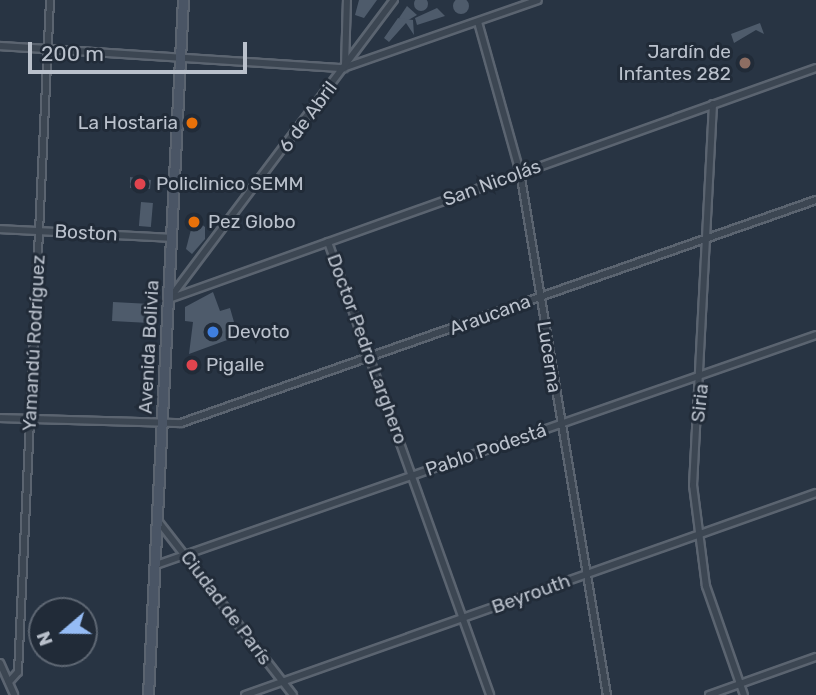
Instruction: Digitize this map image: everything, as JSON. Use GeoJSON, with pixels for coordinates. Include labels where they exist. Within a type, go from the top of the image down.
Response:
{"type":"FeatureCollection","features":[{"type":"Feature","properties":{"kind":"street","name":"Yamandú Rodríguez"},"geometry":{"type":"LineString","coordinates":[[9,682],[18,672],[50,0]]}},
{"type":"Feature","properties":{"kind":"street","name":"Avenida Bolivia"},"geometry":{"type":"LineString","coordinates":[[148,695],[183,0]]}},
{"type":"Feature","properties":{"kind":"street"},"geometry":{"type":"LineString","coordinates":[[345,68],[347,0]]}},
{"type":"Feature","properties":{"kind":"street","name":"6 de Abril"},"geometry":{"type":"LineString","coordinates":[[169,299],[394,0]]}},
{"type":"Feature","properties":{"kind":"street"},"geometry":{"type":"LineString","coordinates":[[0,46],[180,55],[345,68],[538,0]]}},
{"type":"Feature","properties":{"kind":"street","name":"Lucerna"},"geometry":{"type":"LineString","coordinates":[[478,22],[520,172],[583,575],[607,695]]}},
{"type":"Feature","properties":{"kind":"street","name":"San Nicolás"},"geometry":{"type":"LineString","coordinates":[[169,299],[816,68]]}},
{"type":"Feature","properties":{"kind":"street","name":"Siria"},"geometry":{"type":"LineString","coordinates":[[713,104],[702,374],[693,485],[696,534],[717,625],[744,695]]}},
{"type":"Feature","properties":{"kind":"street","name":"Araucana"},"geometry":{"type":"LineString","coordinates":[[163,426],[370,358],[816,200]]}},
{"type":"Feature","properties":{"kind":"street","name":"Boston"},"geometry":{"type":"LineString","coordinates":[[0,229],[172,238]]}},
{"type":"Feature","properties":{"kind":"street","name":"Doctor Pedro Larghero"},"geometry":{"type":"LineString","coordinates":[[328,242],[490,695]]}},
{"type":"Feature","properties":{"kind":"street","name":"Pablo Podestá"},"geometry":{"type":"LineString","coordinates":[[156,565],[190,558],[413,476],[816,335]]}},
{"type":"Feature","properties":{"kind":"street"},"geometry":{"type":"LineString","coordinates":[[0,418],[163,426]]}},
{"type":"Feature","properties":{"kind":"street","name":"Beyrouth"},"geometry":{"type":"LineString","coordinates":[[245,695],[816,493]]}},
{"type":"Feature","properties":{"kind":"street","name":"Ciudad de París"},"geometry":{"type":"LineString","coordinates":[[158,521],[190,558],[293,695]]}},
{"type":"Feature","properties":{"kind":"street"},"geometry":{"type":"LineString","coordinates":[[709,695],[816,657]]}},
{"type":"Feature","properties":{"kind":"street"},"geometry":{"type":"LineString","coordinates":[[0,663],[14,695]]}},
{"type":"Feature","properties":{"kind":"building"},"geometry":{"type":"Polygon","coordinates":[[[421,-3],[426,-1],[426,9],[421,11],[416,9],[414,4],[416,-1],[421,-3]]]}},
{"type":"Feature","properties":{"kind":"building"},"geometry":{"type":"Polygon","coordinates":[[[461,-2],[467,0],[467,12],[461,14],[455,12],[453,6],[455,0],[461,-2]]]}},
{"type":"Feature","properties":{"kind":"building"},"geometry":{"type":"Polygon","coordinates":[[[359,0],[377,0],[364,18],[355,15],[359,0]]]}},
{"type":"Feature","properties":{"kind":"building"},"geometry":{"type":"Polygon","coordinates":[[[407,6],[417,15],[405,22],[399,18],[407,6]]]}},
{"type":"Feature","properties":{"kind":"building"},"geometry":{"type":"Polygon","coordinates":[[[437,8],[445,16],[417,25],[415,18],[437,8]]]}},
{"type":"Feature","properties":{"kind":"building"},"geometry":{"type":"Polygon","coordinates":[[[398,18],[413,20],[414,35],[406,23],[389,42],[384,38],[398,18]]]}},
{"type":"Feature","properties":{"kind":"building"},"geometry":{"type":"Polygon","coordinates":[[[760,23],[764,34],[756,30],[734,43],[731,34],[760,23]]]}},
{"type":"Feature","properties":{"kind":"building","name":"Policlinico SEMM"},"geometry":{"type":"Polygon","coordinates":[[[130,177],[151,180],[150,189],[130,188],[130,177]]]}},
{"type":"Feature","properties":{"kind":"building"},"geometry":{"type":"Polygon","coordinates":[[[141,202],[153,203],[151,227],[139,226],[141,202]]]}},
{"type":"Feature","properties":{"kind":"building"},"geometry":{"type":"Polygon","coordinates":[[[194,218],[205,227],[205,239],[192,254],[186,249],[194,218]]]}},
{"type":"Feature","properties":{"kind":"building","name":"Devoto"},"geometry":{"type":"Polygon","coordinates":[[[213,292],[220,311],[230,308],[238,336],[189,354],[193,322],[185,321],[185,307],[213,292]]]}},
{"type":"Feature","properties":{"kind":"building"},"geometry":{"type":"Polygon","coordinates":[[[113,302],[146,304],[145,323],[112,321],[113,302]]]}},
{"type":"Feature","properties":{"kind":"place","name":"Jardín de Infantes 282"},"geometry":{"type":"Point","coordinates":[745,63]}},
{"type":"Feature","properties":{"kind":"place","name":"La Hostaria"},"geometry":{"type":"Point","coordinates":[192,123]}},
{"type":"Feature","properties":{"kind":"place","name":"Policlinico SEMM"},"geometry":{"type":"Point","coordinates":[140,184]}},
{"type":"Feature","properties":{"kind":"place","name":"Pez Globo"},"geometry":{"type":"Point","coordinates":[194,222]}},
{"type":"Feature","properties":{"kind":"place","name":"Devoto"},"geometry":{"type":"Point","coordinates":[213,332]}},
{"type":"Feature","properties":{"kind":"place","name":"Pigalle"},"geometry":{"type":"Point","coordinates":[192,365]}}]}
